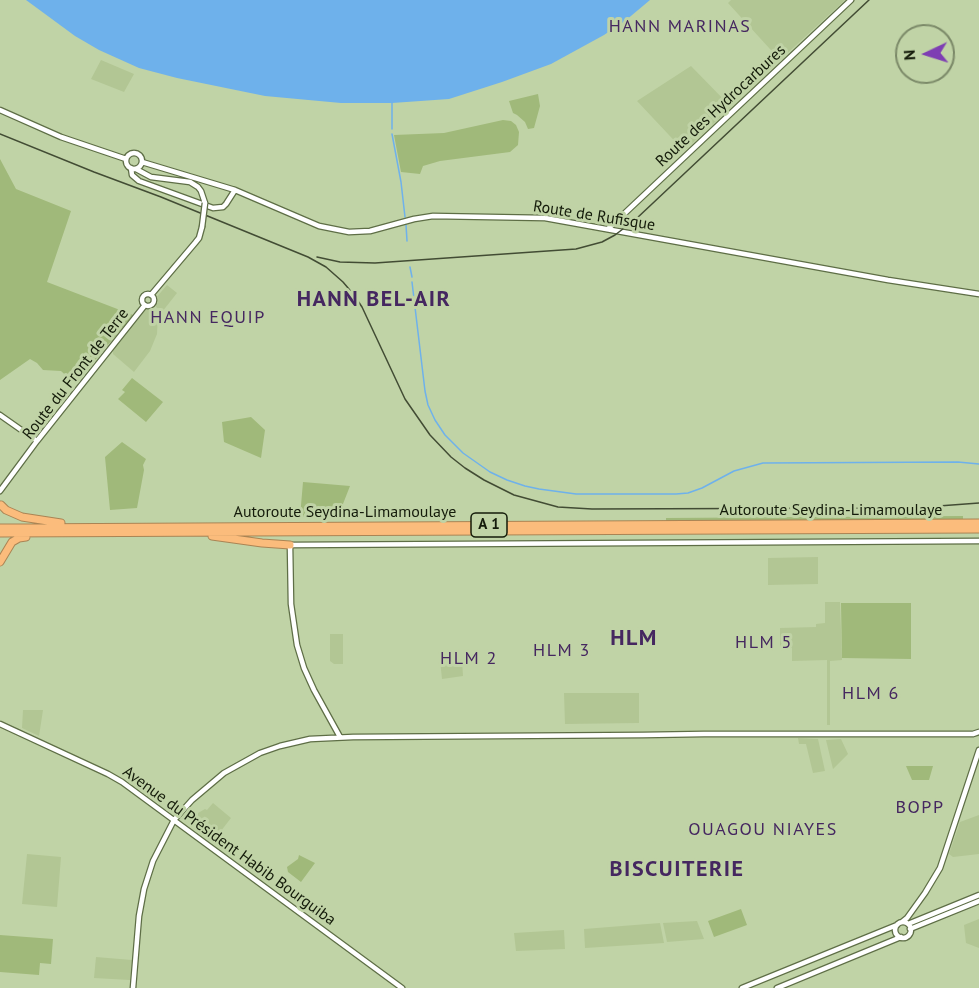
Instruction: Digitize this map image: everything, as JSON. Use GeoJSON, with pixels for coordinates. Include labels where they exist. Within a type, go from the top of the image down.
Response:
{"type":"FeatureCollection","features":[{"type":"Feature","properties":{"kind":"highway"},"geometry":{"type":"LineString","coordinates":[[1,505],[10,512],[27,518],[93,530]]}},
{"type":"Feature","properties":{"kind":"highway","name":"Autoroute Seydina-Limamoulaye"},"geometry":{"type":"LineString","coordinates":[[93,530],[979,523]]}},
{"type":"Feature","properties":{"kind":"highway","name":"Autoroute Seydina-Limamoulaye"},"geometry":{"type":"LineString","coordinates":[[0,529],[201,532],[979,529]]}},
{"type":"Feature","properties":{"kind":"highway"},"geometry":{"type":"LineString","coordinates":[[0,560],[9,546],[19,538],[68,536],[93,530]]}},
{"type":"Feature","properties":{"kind":"highway"},"geometry":{"type":"LineString","coordinates":[[201,532],[258,543],[294,544]]}},
{"type":"Feature","properties":{"kind":"highway"},"geometry":{"type":"LineString","coordinates":[[0,545],[2,552],[0,560]]}},
{"type":"Feature","properties":{"kind":"main road","name":"Route des Hydrocarbures"},"geometry":{"type":"LineString","coordinates":[[608,229],[851,0]]}},
{"type":"Feature","properties":{"kind":"main road","name":"Route de Rufisque"},"geometry":{"type":"LineString","coordinates":[[0,110],[61,137],[126,159],[129,154],[139,154],[138,167],[235,190],[319,226],[349,232],[370,231],[433,216],[545,218],[888,280],[979,294]]}},
{"type":"Feature","properties":{"kind":"main road"},"geometry":{"type":"LineString","coordinates":[[126,159],[127,165],[138,167],[132,175],[139,180],[213,208],[218,209],[226,204],[235,190]]}},
{"type":"Feature","properties":{"kind":"main road","name":"Route du Front de Terre"},"geometry":{"type":"LineString","coordinates":[[2,491],[37,441],[145,305],[142,301],[143,297],[147,294],[151,295],[199,238],[205,203],[201,191],[190,182],[151,177],[138,167]]}},
{"type":"Feature","properties":{"kind":"main road"},"geometry":{"type":"LineString","coordinates":[[0,415],[37,441]]}},
{"type":"Feature","properties":{"kind":"main road"},"geometry":{"type":"LineString","coordinates":[[340,737],[314,690],[297,645],[291,604],[294,544],[979,540]]}},
{"type":"Feature","properties":{"kind":"main road","name":"Avenue du Président Habib Bourguiba"},"geometry":{"type":"LineString","coordinates":[[0,724],[122,782],[402,988]]}},
{"type":"Feature","properties":{"kind":"main road"},"geometry":{"type":"LineString","coordinates":[[133,988],[141,899],[153,861],[174,820],[213,782],[234,767],[260,753],[291,742],[340,737],[979,734]]}},
{"type":"Feature","properties":{"kind":"main road"},"geometry":{"type":"LineString","coordinates":[[777,988],[908,935],[907,920],[943,861],[979,750]]}},
{"type":"Feature","properties":{"kind":"main road"},"geometry":{"type":"LineString","coordinates":[[164,812],[174,813],[183,810]]}},
{"type":"Feature","properties":{"kind":"main road"},"geometry":{"type":"LineString","coordinates":[[183,810],[183,821],[188,831]]}},
{"type":"Feature","properties":{"kind":"main road"},"geometry":{"type":"LineString","coordinates":[[164,812],[171,827]]}},
{"type":"Feature","properties":{"kind":"main road"},"geometry":{"type":"LineString","coordinates":[[907,925],[979,895]]}},
{"type":"Feature","properties":{"kind":"main road"},"geometry":{"type":"LineString","coordinates":[[742,988],[897,925],[907,925],[979,901]]}},
{"type":"Feature","properties":{"kind":"main road"},"geometry":{"type":"LineString","coordinates":[[897,925],[895,931],[901,938]]}},
{"type":"Feature","properties":{"kind":"shaded area"},"geometry":{"type":"Polygon","coordinates":[[[731,0],[845,0],[780,60],[728,3],[731,0]]]}},
{"type":"Feature","properties":{"kind":"shaded area"},"geometry":{"type":"Polygon","coordinates":[[[101,60],[134,74],[124,92],[91,79],[101,60]]]}},
{"type":"Feature","properties":{"kind":"shaded area"},"geometry":{"type":"Polygon","coordinates":[[[691,66],[731,107],[684,151],[637,101],[691,66]]]}},
{"type":"Feature","properties":{"kind":"shaded area"},"geometry":{"type":"Polygon","coordinates":[[[538,94],[540,106],[534,128],[528,129],[525,122],[513,113],[509,101],[538,94]]]}},
{"type":"Feature","properties":{"kind":"shaded area"},"geometry":{"type":"Polygon","coordinates":[[[503,120],[511,121],[519,132],[518,145],[510,152],[440,161],[423,166],[420,174],[401,172],[394,135],[444,133],[503,120]]]}},
{"type":"Feature","properties":{"kind":"shaded area"},"geometry":{"type":"Polygon","coordinates":[[[0,159],[16,189],[71,211],[47,282],[133,315],[75,384],[61,371],[43,370],[30,359],[0,380],[0,159]]]}},
{"type":"Feature","properties":{"kind":"shaded area"},"geometry":{"type":"Polygon","coordinates":[[[167,285],[177,293],[162,312],[156,307],[155,299],[167,285]]]}},
{"type":"Feature","properties":{"kind":"shaded area"},"geometry":{"type":"Polygon","coordinates":[[[147,309],[158,314],[157,334],[150,351],[134,372],[113,354],[113,350],[147,309]]]}},
{"type":"Feature","properties":{"kind":"shaded area"},"geometry":{"type":"Polygon","coordinates":[[[132,378],[163,402],[146,422],[118,399],[125,392],[122,390],[132,378]]]}},
{"type":"Feature","properties":{"kind":"shaded area"},"geometry":{"type":"Polygon","coordinates":[[[251,417],[265,430],[261,458],[224,442],[222,422],[251,417]]]}},
{"type":"Feature","properties":{"kind":"shaded area"},"geometry":{"type":"Polygon","coordinates":[[[122,442],[146,459],[143,465],[137,508],[110,510],[105,457],[122,442]]]}},
{"type":"Feature","properties":{"kind":"shaded area"},"geometry":{"type":"Polygon","coordinates":[[[303,482],[350,486],[341,509],[342,517],[300,517],[303,482]]]}},
{"type":"Feature","properties":{"kind":"shaded area"},"geometry":{"type":"Polygon","coordinates":[[[963,516],[963,519],[666,522],[666,518],[963,516]]]}},
{"type":"Feature","properties":{"kind":"shaded area"},"geometry":{"type":"Polygon","coordinates":[[[818,557],[818,584],[768,585],[768,558],[818,557]]]}},
{"type":"Feature","properties":{"kind":"shaded area"},"geometry":{"type":"Polygon","coordinates":[[[825,602],[840,602],[842,660],[830,661],[830,725],[827,725],[827,660],[792,661],[792,648],[780,648],[780,628],[816,627],[816,624],[825,623],[825,602]]]}},
{"type":"Feature","properties":{"kind":"shaded area"},"geometry":{"type":"Polygon","coordinates":[[[841,603],[911,603],[911,659],[842,658],[841,603]]]}},
{"type":"Feature","properties":{"kind":"shaded area"},"geometry":{"type":"Polygon","coordinates":[[[330,634],[343,634],[343,664],[334,664],[330,661],[330,634]]]}},
{"type":"Feature","properties":{"kind":"shaded area"},"geometry":{"type":"Polygon","coordinates":[[[440,660],[462,660],[463,676],[442,679],[440,660]]]}},
{"type":"Feature","properties":{"kind":"shaded area"},"geometry":{"type":"Polygon","coordinates":[[[564,693],[639,693],[639,723],[565,724],[564,693]]]}},
{"type":"Feature","properties":{"kind":"shaded area"},"geometry":{"type":"Polygon","coordinates":[[[23,710],[43,710],[39,736],[22,728],[23,710]]]}},
{"type":"Feature","properties":{"kind":"shaded area"},"geometry":{"type":"Polygon","coordinates":[[[798,738],[818,739],[825,771],[813,773],[806,744],[799,744],[798,738]]]}},
{"type":"Feature","properties":{"kind":"shaded area"},"geometry":{"type":"Polygon","coordinates":[[[841,739],[848,754],[833,769],[826,740],[841,739]]]}},
{"type":"Feature","properties":{"kind":"shaded area"},"geometry":{"type":"Polygon","coordinates":[[[906,766],[933,766],[929,780],[912,780],[906,766]]]}},
{"type":"Feature","properties":{"kind":"shaded area"},"geometry":{"type":"Polygon","coordinates":[[[213,803],[231,818],[214,840],[194,825],[198,813],[207,810],[213,803]]]}},
{"type":"Feature","properties":{"kind":"shaded area"},"geometry":{"type":"Polygon","coordinates":[[[979,815],[979,854],[953,857],[949,854],[960,822],[979,815]]]}},
{"type":"Feature","properties":{"kind":"shaded area"},"geometry":{"type":"Polygon","coordinates":[[[27,854],[61,857],[57,907],[22,904],[27,854]]]}},
{"type":"Feature","properties":{"kind":"shaded area"},"geometry":{"type":"Polygon","coordinates":[[[299,855],[315,863],[301,882],[288,872],[287,867],[298,859],[299,855]]]}},
{"type":"Feature","properties":{"kind":"shaded area"},"geometry":{"type":"Polygon","coordinates":[[[741,909],[747,925],[714,937],[708,921],[741,909]]]}},
{"type":"Feature","properties":{"kind":"shaded area"},"geometry":{"type":"Polygon","coordinates":[[[979,919],[979,948],[966,943],[964,925],[979,919]]]}},
{"type":"Feature","properties":{"kind":"shaded area"},"geometry":{"type":"Polygon","coordinates":[[[697,921],[704,939],[667,942],[663,923],[697,921]]]}},
{"type":"Feature","properties":{"kind":"shaded area"},"geometry":{"type":"Polygon","coordinates":[[[660,923],[664,943],[585,948],[584,929],[660,923]]]}},
{"type":"Feature","properties":{"kind":"shaded area"},"geometry":{"type":"Polygon","coordinates":[[[564,930],[565,949],[516,951],[514,933],[564,930]]]}},
{"type":"Feature","properties":{"kind":"shaded area"},"geometry":{"type":"Polygon","coordinates":[[[0,935],[53,939],[51,964],[40,963],[39,975],[0,972],[0,935]]]}},
{"type":"Feature","properties":{"kind":"shaded area"},"geometry":{"type":"Polygon","coordinates":[[[96,957],[132,960],[130,980],[94,978],[96,957]]]}},
{"type":"Feature","properties":{"kind":"water"},"geometry":{"type":"Polygon","coordinates":[[[26,0],[650,0],[604,35],[551,64],[502,82],[449,99],[392,103],[341,103],[265,96],[139,68],[75,36],[26,0]]]}},
{"type":"Feature","properties":{"kind":"waterway"},"geometry":{"type":"LineString","coordinates":[[392,103],[392,129]]}},
{"type":"Feature","properties":{"kind":"waterway"},"geometry":{"type":"LineString","coordinates":[[392,134],[405,217]]}},
{"type":"Feature","properties":{"kind":"waterway"},"geometry":{"type":"LineString","coordinates":[[406,225],[407,241]]}},
{"type":"Feature","properties":{"kind":"waterway"},"geometry":{"type":"LineString","coordinates":[[410,267],[412,277]]}},
{"type":"Feature","properties":{"kind":"waterway"},"geometry":{"type":"LineString","coordinates":[[412,282],[425,391],[435,420],[445,435],[463,453],[490,472],[525,486],[576,494],[676,494],[688,493],[734,471],[763,463],[958,462],[979,464]]}},
{"type":"Feature","properties":{"kind":"railway"},"geometry":{"type":"LineString","coordinates":[[317,257],[340,262],[375,263],[576,249],[602,242],[636,219],[869,0]]}},
{"type":"Feature","properties":{"kind":"railway"},"geometry":{"type":"LineString","coordinates":[[0,134],[161,197],[308,257],[326,267],[343,282],[362,307],[405,399],[430,435],[465,468],[514,495],[558,507],[592,509],[886,508],[979,503]]}},
{"type":"Feature","properties":{"kind":"district","name":"HANN MARINAS"},"geometry":{"type":"Point","coordinates":[680,27]}},
{"type":"Feature","properties":{"kind":"district","name":"HANN BEL-AIR"},"geometry":{"type":"Point","coordinates":[374,300]}},
{"type":"Feature","properties":{"kind":"district","name":"HANN EQUIP"},"geometry":{"type":"Point","coordinates":[208,318]}},
{"type":"Feature","properties":{"kind":"district","name":"HLM"},"geometry":{"type":"Point","coordinates":[634,639]}},
{"type":"Feature","properties":{"kind":"district","name":"HLM 5"},"geometry":{"type":"Point","coordinates":[764,643]}},
{"type":"Feature","properties":{"kind":"district","name":"HLM 3"},"geometry":{"type":"Point","coordinates":[562,651]}},
{"type":"Feature","properties":{"kind":"district","name":"HLM 2"},"geometry":{"type":"Point","coordinates":[469,659]}},
{"type":"Feature","properties":{"kind":"district","name":"HLM 6"},"geometry":{"type":"Point","coordinates":[871,694]}},
{"type":"Feature","properties":{"kind":"district","name":"BOPP"},"geometry":{"type":"Point","coordinates":[920,808]}},
{"type":"Feature","properties":{"kind":"district","name":"OUAGOU NIAYES"},"geometry":{"type":"Point","coordinates":[763,830]}},
{"type":"Feature","properties":{"kind":"district","name":"BISCUITERIE"},"geometry":{"type":"Point","coordinates":[677,870]}}]}
